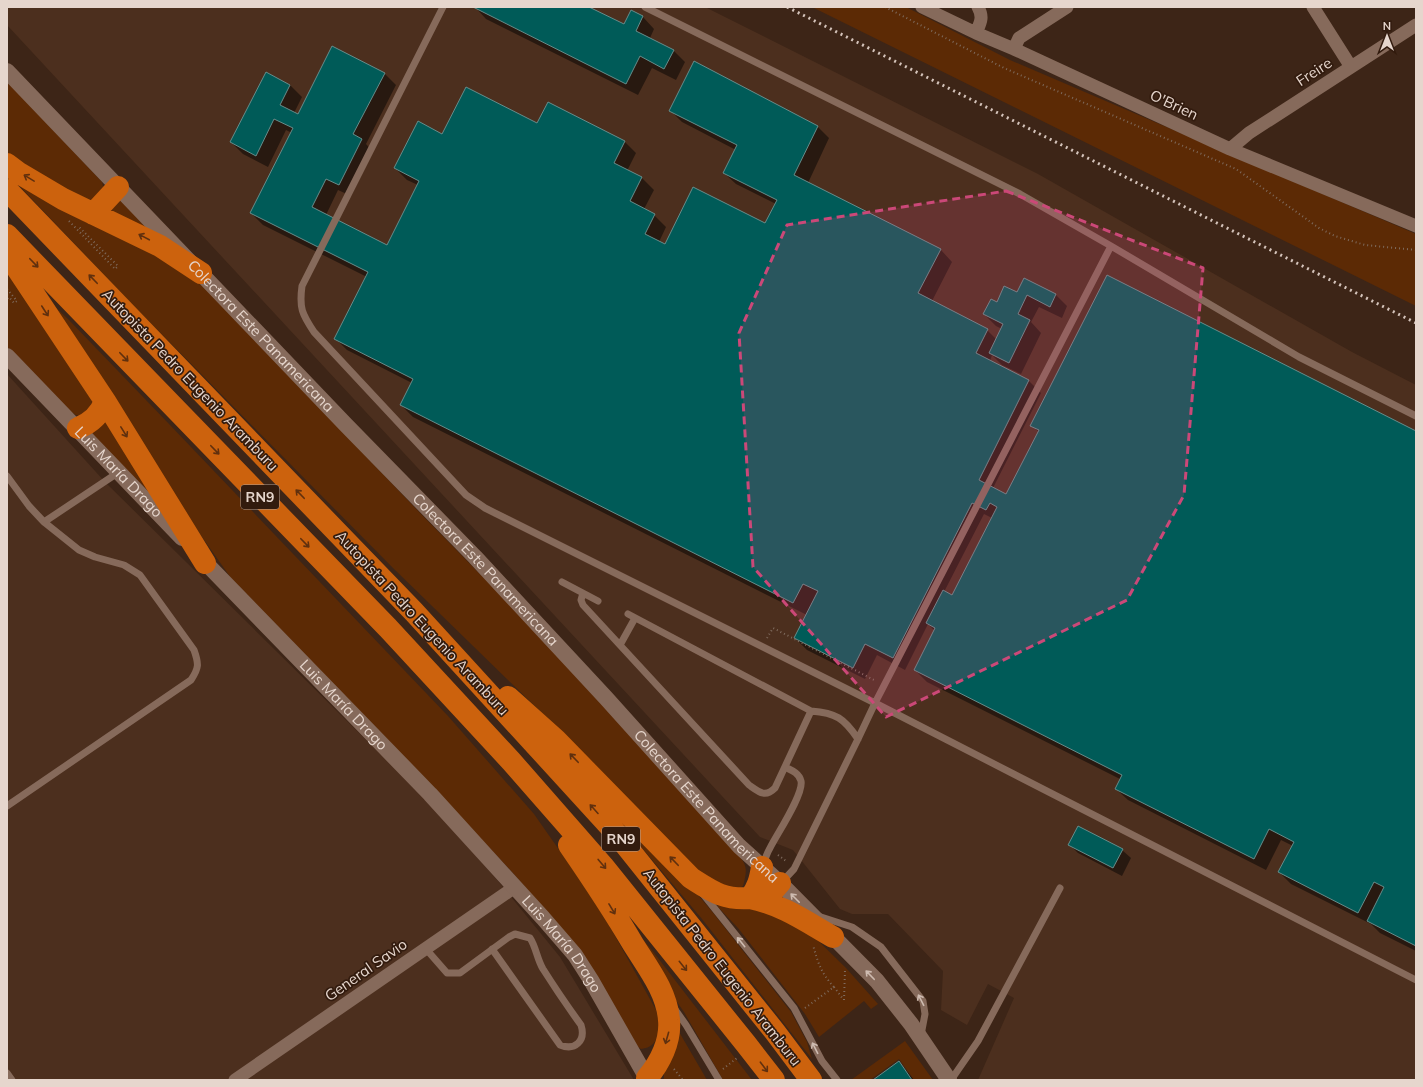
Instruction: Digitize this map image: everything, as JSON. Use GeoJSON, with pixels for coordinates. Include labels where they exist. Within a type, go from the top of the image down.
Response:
{"type":"FeatureCollection","features":[{"type":"Feature","properties":{"kind":"highway"},"geometry":{"type":"LineString","coordinates":[[7,164],[57,195],[89,219],[134,232],[160,246],[201,273]]}},
{"type":"Feature","properties":{"kind":"highway"},"geometry":{"type":"LineString","coordinates":[[89,219],[118,187]]}},
{"type":"Feature","properties":{"kind":"highway","name":"Autopista Pedro Eugenio Aramburu"},"geometry":{"type":"LineString","coordinates":[[7,190],[414,612],[615,832],[775,1032],[811,1080]]}},
{"type":"Feature","properties":{"kind":"highway","name":"Autopista Pedro Eugenio Aramburu"},"geometry":{"type":"LineString","coordinates":[[7,235],[388,628],[511,761],[603,866],[774,1080]]}},
{"type":"Feature","properties":{"kind":"highway"},"geometry":{"type":"LineString","coordinates":[[7,256],[105,401],[205,563]]}},
{"type":"Feature","properties":{"kind":"highway"},"geometry":{"type":"LineString","coordinates":[[78,428],[87,425],[101,411],[105,401]]}},
{"type":"Feature","properties":{"kind":"highway"},"geometry":{"type":"LineString","coordinates":[[414,612],[556,740],[691,878],[712,892],[728,898],[761,897],[769,894],[780,883]]}},
{"type":"Feature","properties":{"kind":"highway"},"geometry":{"type":"LineString","coordinates":[[511,761],[602,892],[661,990],[669,1019],[669,1031],[664,1050],[654,1071],[647,1079]]}},
{"type":"Feature","properties":{"kind":"highway"},"geometry":{"type":"LineString","coordinates":[[750,898],[756,891],[770,861]]}},
{"type":"Feature","properties":{"kind":"highway"},"geometry":{"type":"LineString","coordinates":[[750,898],[761,900],[791,911],[833,937]]}},
{"type":"Feature","properties":{"kind":"street","name":"O'Brien"},"geometry":{"type":"LineString","coordinates":[[922,7],[1230,149],[1416,226]]}},
{"type":"Feature","properties":{"kind":"street"},"geometry":{"type":"LineString","coordinates":[[976,33],[981,20],[981,13],[978,7]]}},
{"type":"Feature","properties":{"kind":"street"},"geometry":{"type":"LineString","coordinates":[[1014,49],[1019,38],[1066,7]]}},
{"type":"Feature","properties":{"kind":"street"},"geometry":{"type":"LineString","coordinates":[[1313,7],[1351,67]]}},
{"type":"Feature","properties":{"kind":"street","name":"Freire"},"geometry":{"type":"LineString","coordinates":[[1230,149],[1249,133],[1416,25]]}},
{"type":"Feature","properties":{"kind":"street","name":"Colectora Este Panamericana"},"geometry":{"type":"LineString","coordinates":[[7,71],[475,557],[606,698],[739,846],[770,861],[780,883],[877,981],[921,1038],[950,1080]]}},
{"type":"Feature","properties":{"kind":"street","name":"Luis María Drago"},"geometry":{"type":"LineString","coordinates":[[8,359],[78,428],[205,563],[430,794],[543,918],[575,955],[599,993],[647,1079]]}},
{"type":"Feature","properties":{"kind":"street","name":"General Savio"},"geometry":{"type":"LineString","coordinates":[[235,1080],[515,888]]}},
{"type":"Feature","properties":{"kind":"lane"},"geometry":{"type":"LineString","coordinates":[[444,7],[302,286],[301,311],[314,332],[466,495],[486,508],[875,703],[1416,980]]}},
{"type":"Feature","properties":{"kind":"lane"},"geometry":{"type":"LineString","coordinates":[[645,7],[1020,194],[1299,357],[1416,416]]}},
{"type":"Feature","properties":{"kind":"lane"},"geometry":{"type":"LineString","coordinates":[[780,883],[794,869],[875,703],[1111,246]]}},
{"type":"Feature","properties":{"kind":"lane"},"geometry":{"type":"LineString","coordinates":[[44,522],[119,472]]}},
{"type":"Feature","properties":{"kind":"lane"},"geometry":{"type":"LineString","coordinates":[[7,476],[29,506],[44,522],[79,550],[95,557],[124,565],[140,575],[194,650],[198,662],[197,671],[191,680],[7,806]]}},
{"type":"Feature","properties":{"kind":"lane"},"geometry":{"type":"LineString","coordinates":[[562,582],[598,602]]}},
{"type":"Feature","properties":{"kind":"lane"},"geometry":{"type":"LineString","coordinates":[[583,593],[581,600],[582,605],[749,785],[756,790],[764,794],[770,793],[775,788],[811,710]]}},
{"type":"Feature","properties":{"kind":"lane"},"geometry":{"type":"LineString","coordinates":[[628,614],[811,710],[831,714],[840,718],[849,725],[858,739]]}},
{"type":"Feature","properties":{"kind":"lane"},"geometry":{"type":"LineString","coordinates":[[620,645],[635,618]]}},
{"type":"Feature","properties":{"kind":"lane"},"geometry":{"type":"LineString","coordinates":[[770,861],[769,849],[795,803],[801,788],[799,776],[785,767]]}},
{"type":"Feature","properties":{"kind":"lane"},"geometry":{"type":"LineString","coordinates":[[691,878],[794,1008],[820,1057],[837,1080]]}},
{"type":"Feature","properties":{"kind":"lane"},"geometry":{"type":"LineString","coordinates":[[950,1080],[978,1041],[1060,888]]}},
{"type":"Feature","properties":{"kind":"lane"},"geometry":{"type":"LineString","coordinates":[[810,913],[852,927],[881,947],[923,1001],[925,1014],[921,1038]]}},
{"type":"Feature","properties":{"kind":"lane"},"geometry":{"type":"LineString","coordinates":[[426,948],[447,973],[453,974],[460,973],[509,936],[515,934],[530,938],[534,944],[537,956],[543,968],[581,1025],[583,1033],[581,1041],[572,1047],[567,1048],[560,1045],[492,949]]}},
{"type":"Feature","properties":{"kind":"lane"},"geometry":{"type":"LineString","coordinates":[[661,990],[686,1025],[720,1080]]}},
{"type":"Feature","properties":{"kind":"lane"},"geometry":{"type":"LineString","coordinates":[[7,1073],[12,1080]]}},
{"type":"Feature","properties":{"kind":"path"},"geometry":{"type":"LineString","coordinates":[[885,7],[1004,68],[1236,169],[1319,228],[1335,236],[1366,245],[1416,250]]}},
{"type":"Feature","properties":{"kind":"path"},"geometry":{"type":"LineString","coordinates":[[76,229],[115,269],[118,266],[79,227],[89,219]]}},
{"type":"Feature","properties":{"kind":"path"},"geometry":{"type":"LineString","coordinates":[[7,289],[17,301],[14,303],[8,297]]}},
{"type":"Feature","properties":{"kind":"path"},"geometry":{"type":"LineString","coordinates":[[762,646],[773,628],[877,682]]}},
{"type":"Feature","properties":{"kind":"path"},"geometry":{"type":"LineString","coordinates":[[770,861],[786,861]]}},
{"type":"Feature","properties":{"kind":"path"},"geometry":{"type":"LineString","coordinates":[[811,938],[822,973],[844,1000],[845,970]]}},
{"type":"Feature","properties":{"kind":"path"},"geometry":{"type":"LineString","coordinates":[[829,991],[834,987]]}},
{"type":"Feature","properties":{"kind":"highlighted area"},"geometry":{"type":"Polygon","coordinates":[[[1006,191],[1203,268],[1184,495],[1127,600],[886,717],[753,567],[739,333],[787,225],[1006,191]]]}},
{"type":"Feature","properties":{"kind":"shaded area"},"geometry":{"type":"Polygon","coordinates":[[[7,7],[705,7],[1038,174],[1352,352],[1416,385],[1416,1080],[978,1080],[1014,998],[988,984],[967,1025],[941,1010],[943,971],[888,914],[852,914],[840,909],[793,850],[760,837],[7,25],[7,7]]]}},
{"type":"Feature","properties":{"kind":"shaded area"},"geometry":{"type":"Polygon","coordinates":[[[812,7],[906,7],[1010,60],[1416,234],[1416,306],[812,7]]]}},
{"type":"Feature","properties":{"kind":"shaded area"},"geometry":{"type":"Polygon","coordinates":[[[7,81],[102,182],[104,190],[93,200],[82,200],[7,157],[7,81]]]}},
{"type":"Feature","properties":{"kind":"shaded area"},"geometry":{"type":"Polygon","coordinates":[[[9,175],[182,267],[206,289],[421,514],[578,674],[735,850],[744,863],[746,870],[743,886],[734,891],[705,882],[582,752],[393,568],[128,300],[9,175]]]}},
{"type":"Feature","properties":{"kind":"shaded area"},"geometry":{"type":"Polygon","coordinates":[[[121,200],[147,228],[110,211],[121,200]]]}},
{"type":"Feature","properties":{"kind":"shaded area"},"geometry":{"type":"Polygon","coordinates":[[[7,270],[96,396],[87,416],[76,415],[65,408],[7,347],[7,270]]]}},
{"type":"Feature","properties":{"kind":"shaded area"},"geometry":{"type":"Polygon","coordinates":[[[39,292],[68,319],[448,716],[534,814],[599,907],[656,1010],[659,1029],[656,1040],[652,1044],[641,1049],[633,1043],[588,961],[513,873],[390,742],[231,578],[202,537],[39,292]]]}},
{"type":"Feature","properties":{"kind":"shaded area"},"geometry":{"type":"Polygon","coordinates":[[[7,374],[105,482],[425,798],[498,881],[560,957],[634,1080],[7,1080],[7,374]]]}},
{"type":"Feature","properties":{"kind":"shaded area"},"geometry":{"type":"Polygon","coordinates":[[[110,414],[172,515],[89,432],[110,414]]]}},
{"type":"Feature","properties":{"kind":"shaded area"},"geometry":{"type":"Polygon","coordinates":[[[578,772],[682,876],[714,914],[791,1012],[807,1042],[812,1059],[702,919],[578,772]]]}},
{"type":"Feature","properties":{"kind":"shaded area"},"geometry":{"type":"Polygon","coordinates":[[[717,906],[753,906],[801,924],[846,968],[878,1004],[871,1009],[864,1001],[819,1037],[805,1014],[738,928],[717,906]]]}},
{"type":"Feature","properties":{"kind":"shaded area"},"geometry":{"type":"Polygon","coordinates":[[[622,915],[651,949],[752,1080],[723,1080],[684,1012],[650,963],[622,915]]]}},
{"type":"Feature","properties":{"kind":"shaded area"},"geometry":{"type":"Polygon","coordinates":[[[675,1025],[707,1080],[664,1080],[664,1069],[675,1025]]]}},
{"type":"Feature","properties":{"kind":"shaded area"},"geometry":{"type":"Polygon","coordinates":[[[905,1041],[933,1080],[914,1080],[899,1059],[870,1080],[851,1080],[905,1041]]]}},
{"type":"Feature","properties":{"kind":"building"},"geometry":{"type":"Polygon","coordinates":[[[473,7],[589,7],[624,24],[631,10],[643,16],[636,31],[674,50],[664,69],[640,56],[626,84],[473,7]]]}},
{"type":"Feature","properties":{"kind":"building"},"geometry":{"type":"Polygon","coordinates":[[[332,46],[385,73],[353,134],[362,139],[339,185],[326,179],[312,207],[387,245],[419,181],[394,168],[418,121],[442,134],[466,87],[537,123],[548,102],[625,141],[614,163],[642,177],[630,201],[655,214],[645,234],[665,244],[693,187],[765,223],[777,200],[723,173],[737,145],[669,111],[694,61],[818,126],[794,175],[941,249],[918,293],[988,329],[976,353],[1029,380],[979,480],[1006,494],[1039,430],[1030,426],[1107,275],[1416,431],[1416,946],[1367,921],[1384,887],[1374,882],[1358,913],[1278,872],[1294,842],[1269,829],[1254,859],[1115,789],[1122,775],[914,670],[935,628],[926,623],[943,590],[952,595],[997,507],[990,503],[986,510],[972,503],[893,658],[865,644],[853,668],[794,638],[818,591],[803,584],[793,603],[400,405],[413,379],[334,339],[368,272],[250,213],[293,128],[274,119],[256,156],[230,142],[266,72],[290,85],[280,105],[298,114],[332,46]]]}},
{"type":"Feature","properties":{"kind":"building"},"geometry":{"type":"Polygon","coordinates":[[[1024,278],[1056,294],[1050,307],[1027,295],[1018,314],[1030,320],[1009,363],[989,353],[1003,324],[983,314],[991,299],[997,302],[1004,286],[1017,292],[1024,278]]]}},
{"type":"Feature","properties":{"kind":"building"},"geometry":{"type":"Polygon","coordinates":[[[1078,826],[1123,849],[1113,868],[1068,845],[1078,826]]]}},
{"type":"Feature","properties":{"kind":"building"},"geometry":{"type":"Polygon","coordinates":[[[899,1061],[912,1080],[873,1080],[899,1061]]]}},
{"type":"Feature","properties":{"kind":"railway"},"geometry":{"type":"LineString","coordinates":[[787,7],[1416,323]]}}]}
